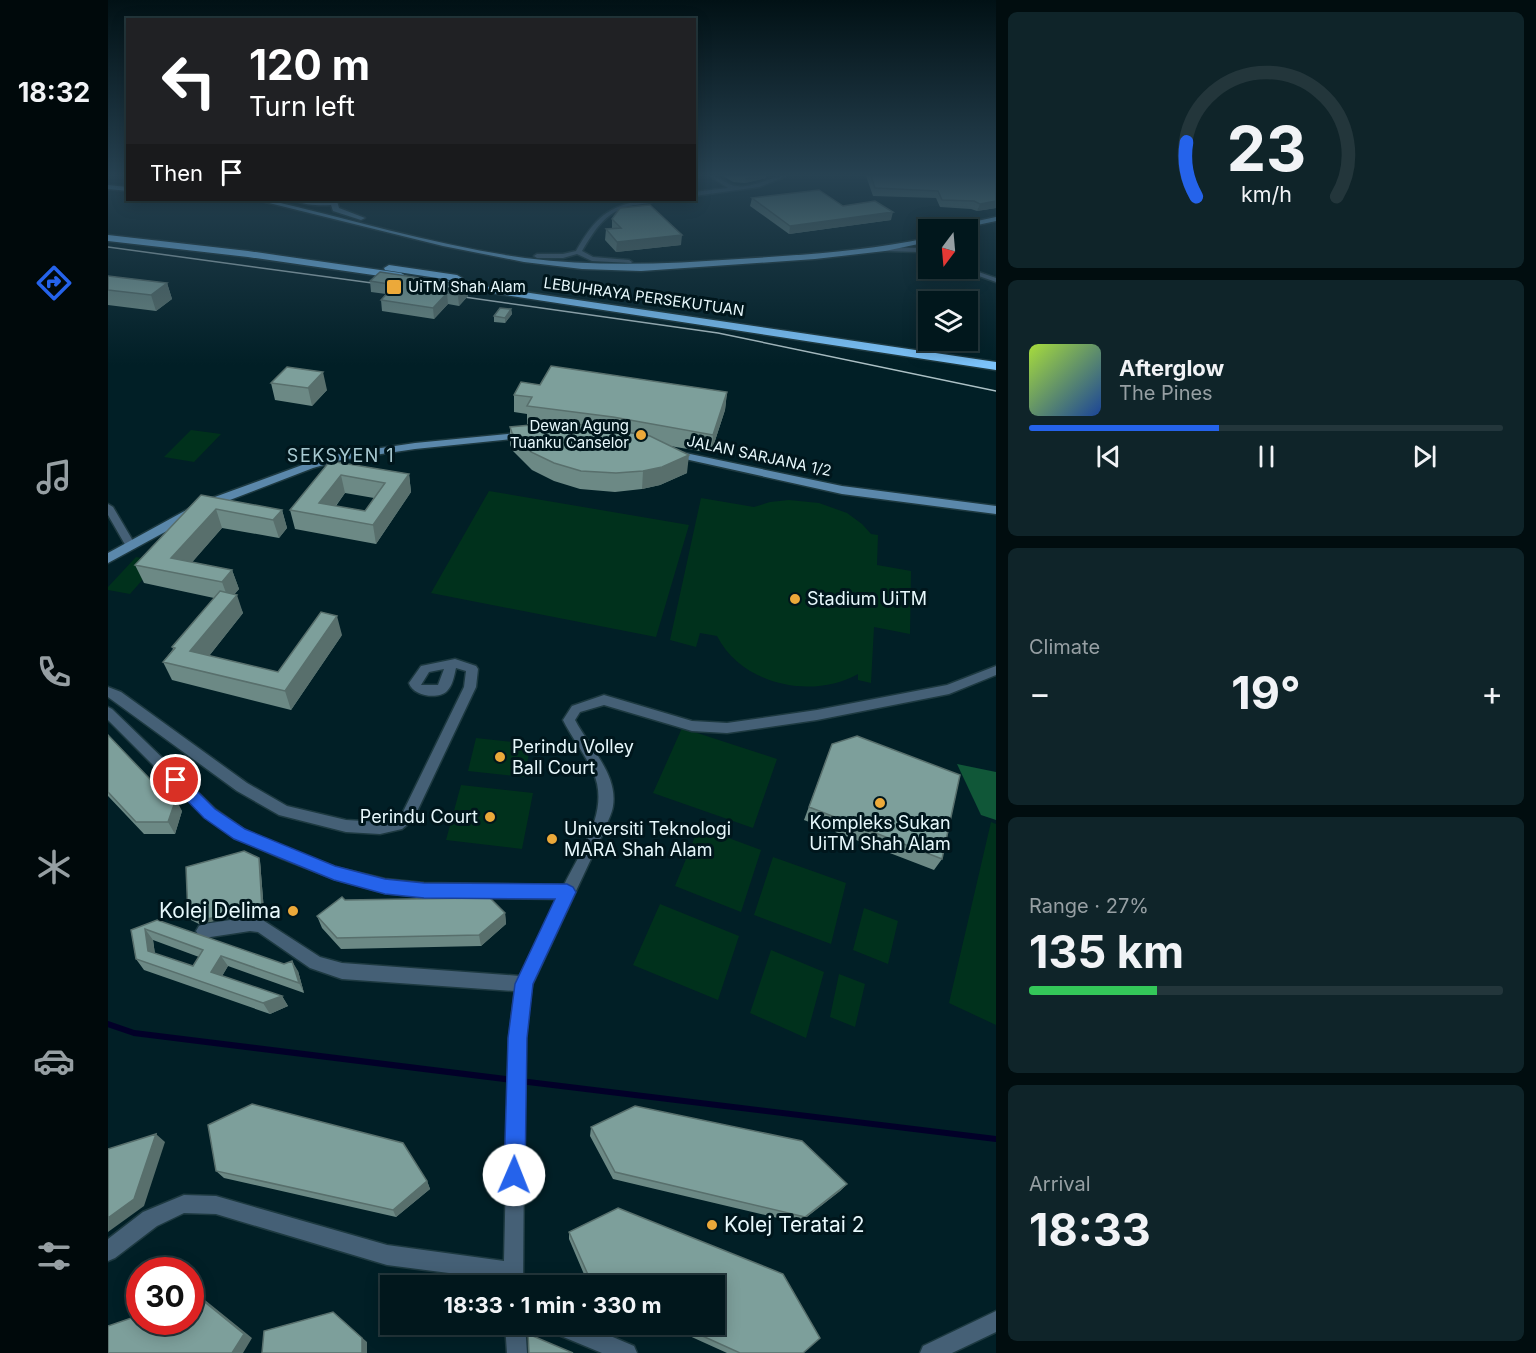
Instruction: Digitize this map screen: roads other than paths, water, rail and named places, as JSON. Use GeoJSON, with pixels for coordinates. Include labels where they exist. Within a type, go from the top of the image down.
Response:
{"type":"FeatureCollection","features":[{"type":"Feature","properties":{"kind":"highway","name":"LEBUHRAYA PERSEKUTUAN"},"geometry":{"type":"LineString","coordinates":[[126,239],[248,254],[996,366]]}},
{"type":"Feature","properties":{"kind":"highway","name":"LEBUHRAYA PERSEKUTUAN"},"geometry":{"type":"LineString","coordinates":[[172,239],[243,247],[996,358]]}},
{"type":"Feature","properties":{"kind":"main road"},"geometry":{"type":"LineString","coordinates":[[423,239],[524,261],[582,267],[678,266],[815,257],[918,243]]}},
{"type":"Feature","properties":{"kind":"main road"},"geometry":{"type":"LineString","coordinates":[[459,239],[537,256],[598,262],[629,262],[859,244],[885,239]]}},
{"type":"Feature","properties":{"kind":"street"},"geometry":{"type":"LineString","coordinates":[[578,252],[585,239]]}},
{"type":"Feature","properties":{"kind":"street"},"geometry":{"type":"LineString","coordinates":[[885,249],[918,250]]}},
{"type":"Feature","properties":{"kind":"street"},"geometry":{"type":"LineString","coordinates":[[537,256],[563,256],[578,252],[592,259],[629,262]]}},
{"type":"Feature","properties":{"kind":"street"},"geometry":{"type":"LineString","coordinates":[[978,274],[996,280]]}},
{"type":"Feature","properties":{"kind":"street"},"geometry":{"type":"LineString","coordinates":[[108,559],[205,505],[267,480],[340,457],[426,445],[540,434]]}},
{"type":"Feature","properties":{"kind":"street","name":"JALAN SARJANA 1/2"},"geometry":{"type":"LineString","coordinates":[[656,450],[689,455],[842,490],[996,510]]}},
{"type":"Feature","properties":{"kind":"street"},"geometry":{"type":"LineString","coordinates":[[108,507],[130,546]]}},
{"type":"Feature","properties":{"kind":"street"},"geometry":{"type":"LineString","coordinates":[[108,692],[117,695],[242,787],[284,811],[346,826],[380,828],[397,825],[408,816],[470,687],[472,669],[462,664],[451,664]]}},
{"type":"Feature","properties":{"kind":"street"},"geometry":{"type":"LineString","coordinates":[[513,1275],[517,1053],[524,984],[606,807],[606,786],[569,720],[576,709],[604,700],[692,726],[727,728],[817,715],[949,689],[996,670]]}},
{"type":"Feature","properties":{"kind":"street"},"geometry":{"type":"LineString","coordinates":[[108,712],[210,813],[240,834],[293,857],[334,873],[385,886],[424,891],[567,892]]}},
{"type":"Feature","properties":{"kind":"street"},"geometry":{"type":"LineString","coordinates":[[204,931],[250,924],[261,926],[316,963],[342,971],[524,984]]}},
{"type":"Feature","properties":{"kind":"street"},"geometry":{"type":"LineString","coordinates":[[108,1251],[150,1220],[184,1204],[206,1205],[387,1255],[492,1275]]}},
{"type":"Feature","properties":{"kind":"street"},"geometry":{"type":"LineString","coordinates":[[930,1353],[996,1321]]}},
{"type":"Feature","properties":{"kind":"street"},"geometry":{"type":"LineString","coordinates":[[516,1335],[517,1353]]}},
{"type":"Feature","properties":{"kind":"street"},"geometry":{"type":"LineString","coordinates":[[583,1335],[627,1353]]}},
{"type":"Feature","properties":{"kind":"waterway"},"geometry":{"type":"LineString","coordinates":[[108,1024],[134,1033],[513,1080]]}},
{"type":"Feature","properties":{"kind":"waterway"},"geometry":{"type":"LineString","coordinates":[[520,1081],[996,1139]]}},
{"type":"Feature","properties":{"kind":"tram line"},"geometry":{"type":"LineString","coordinates":[[108,247],[387,285]]}},
{"type":"Feature","properties":{"kind":"tram line"},"geometry":{"type":"LineString","coordinates":[[450,295],[718,333],[996,391]]}},
{"type":"Feature","properties":{"kind":"place","name":"UiTM Shah Alam"},"geometry":{"type":"Point","coordinates":[394,287]}},
{"type":"Feature","properties":{"kind":"place","name":"Dewan Agung Tuanku Canselor"},"geometry":{"type":"Point","coordinates":[641,435]}},
{"type":"Feature","properties":{"kind":"place","name":"Stadium UiTM"},"geometry":{"type":"Point","coordinates":[795,599]}},
{"type":"Feature","properties":{"kind":"place","name":"Perindu Volley Ball Court"},"geometry":{"type":"Point","coordinates":[500,757]}},
{"type":"Feature","properties":{"kind":"place","name":"Kompleks Sukan UiTM Shah Alam"},"geometry":{"type":"Point","coordinates":[880,803]}},
{"type":"Feature","properties":{"kind":"place","name":"Perindu Court"},"geometry":{"type":"Point","coordinates":[490,817]}},
{"type":"Feature","properties":{"kind":"place","name":"Universiti Teknologi MARA Shah Alam"},"geometry":{"type":"Point","coordinates":[552,839]}},
{"type":"Feature","properties":{"kind":"place","name":"Kolej Delima"},"geometry":{"type":"Point","coordinates":[293,911]}},
{"type":"Feature","properties":{"kind":"place","name":"Kolej Teratai 2"},"geometry":{"type":"Point","coordinates":[712,1225]}},
{"type":"Feature","properties":{"kind":"district","name":"SEKSYEN 1"},"geometry":{"type":"Point","coordinates":[341,456]}}]}
